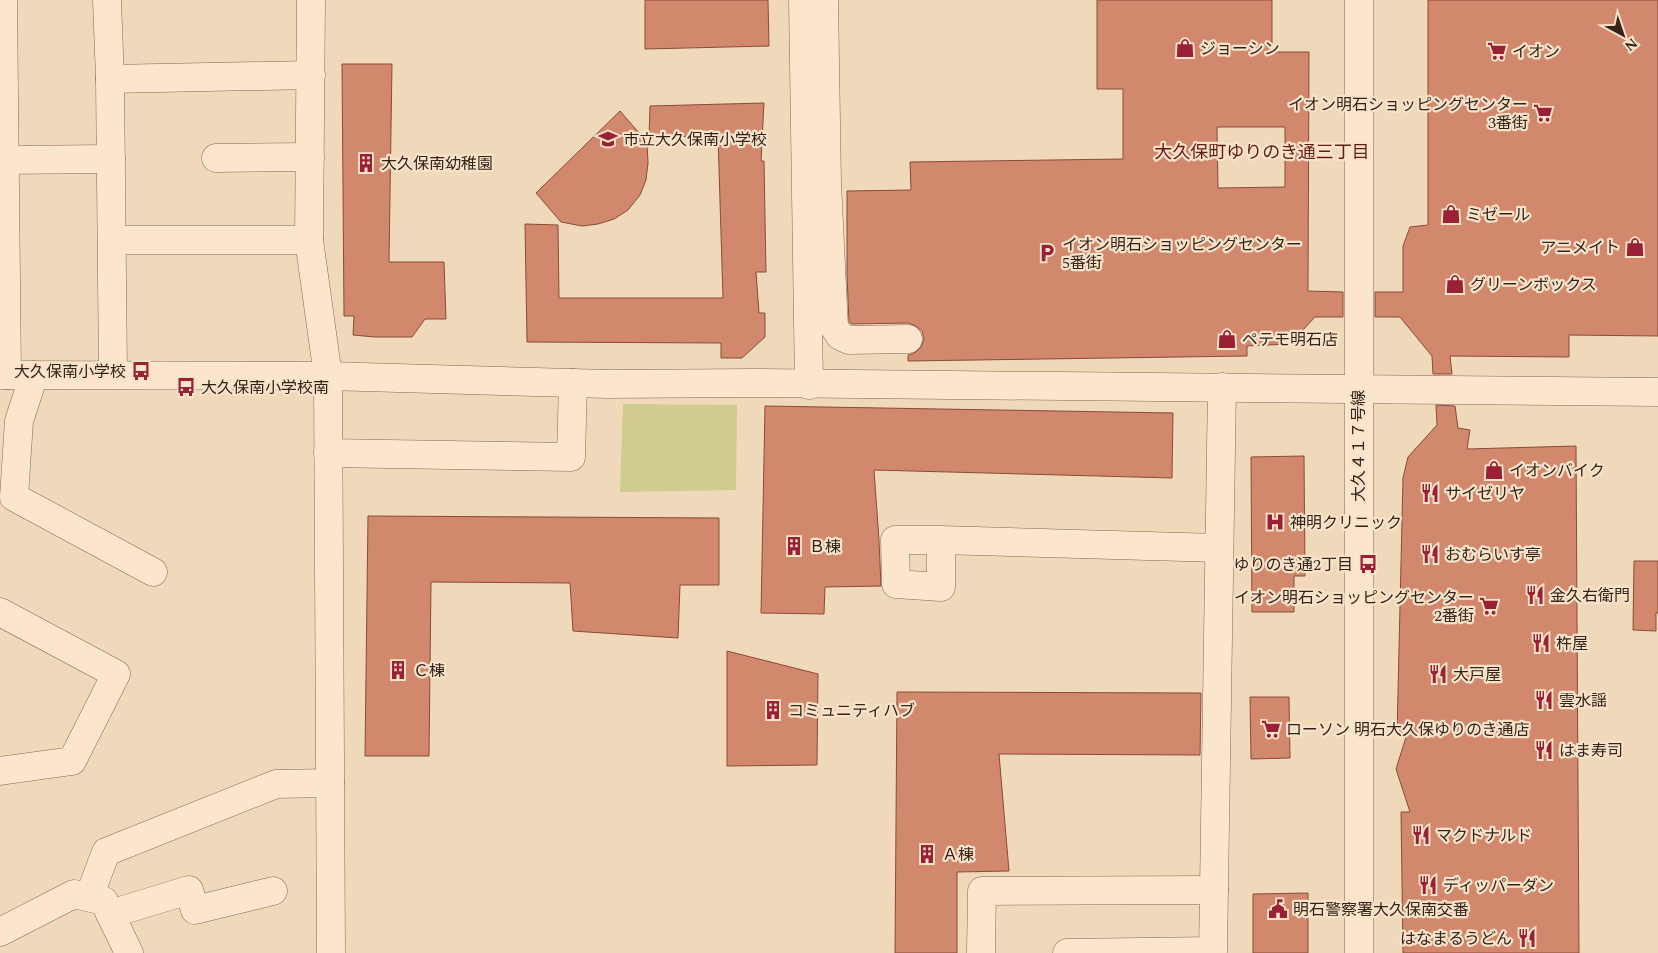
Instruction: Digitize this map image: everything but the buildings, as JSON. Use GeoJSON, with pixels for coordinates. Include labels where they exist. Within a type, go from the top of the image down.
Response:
{"type":"FeatureCollection","features":[{"type":"Feature","properties":{"kind":"street"},"geometry":{"type":"LineString","coordinates":[[3,0],[2,160],[13,375],[20,421],[14,497],[153,572]]}},
{"type":"Feature","properties":{"kind":"street"},"geometry":{"type":"LineString","coordinates":[[107,0],[110,79],[113,375]]}},
{"type":"Feature","properties":{"kind":"street"},"geometry":{"type":"LineString","coordinates":[[311,0],[309,240],[328,376],[331,953]]}},
{"type":"Feature","properties":{"kind":"street"},"geometry":{"type":"LineString","coordinates":[[803,0],[809,385]]}},
{"type":"Feature","properties":{"kind":"street"},"geometry":{"type":"LineString","coordinates":[[824,0],[827,183],[834,328],[840,336],[850,340],[908,339]]}},
{"type":"Feature","properties":{"kind":"street","name":"大久４１７号線"},"geometry":{"type":"LineString","coordinates":[[1359,0],[1359,953]]}},
{"type":"Feature","properties":{"kind":"street"},"geometry":{"type":"LineString","coordinates":[[110,79],[311,75]]}},
{"type":"Feature","properties":{"kind":"street"},"geometry":{"type":"LineString","coordinates":[[216,158],[310,158]]}},
{"type":"Feature","properties":{"kind":"street"},"geometry":{"type":"LineString","coordinates":[[2,160],[111,159]]}},
{"type":"Feature","properties":{"kind":"street"},"geometry":{"type":"LineString","coordinates":[[112,240],[309,240]]}},
{"type":"Feature","properties":{"kind":"street"},"geometry":{"type":"LineString","coordinates":[[13,375],[328,376],[573,383],[1658,392]]}},
{"type":"Feature","properties":{"kind":"street"},"geometry":{"type":"LineString","coordinates":[[328,453],[571,456],[573,383]]}},
{"type":"Feature","properties":{"kind":"street"},"geometry":{"type":"LineString","coordinates":[[1067,953],[1213,951],[1222,387]]}},
{"type":"Feature","properties":{"kind":"street"},"geometry":{"type":"LineString","coordinates":[[941,540],[1219,548]]}},
{"type":"Feature","properties":{"kind":"street"},"geometry":{"type":"LineString","coordinates":[[0,612],[116,674],[72,761],[0,771]]}},
{"type":"Feature","properties":{"kind":"street"},"geometry":{"type":"LineString","coordinates":[[100,906],[106,852],[276,784],[330,783]]}},
{"type":"Feature","properties":{"kind":"street"},"geometry":{"type":"LineString","coordinates":[[100,906],[189,890],[196,910],[273,891]]}},
{"type":"Feature","properties":{"kind":"street"},"geometry":{"type":"LineString","coordinates":[[982,953],[982,891],[1214,890]]}},
{"type":"Feature","properties":{"kind":"street"},"geometry":{"type":"LineString","coordinates":[[0,932],[74,894],[100,906],[128,953]]}},
{"type":"Feature","properties":{"kind":"shaded area"},"geometry":{"type":"Polygon","coordinates":[[[623,404],[737,405],[736,490],[620,492],[623,404]]]}},
{"type":"Feature","properties":{"kind":"place","name":"ジョーシン"},"geometry":{"type":"Point","coordinates":[1185,48]}},
{"type":"Feature","properties":{"kind":"place","name":"イオン"},"geometry":{"type":"Point","coordinates":[1497,51]}},
{"type":"Feature","properties":{"kind":"place","name":"イオン明石ショッピングセンター 3番街"},"geometry":{"type":"Point","coordinates":[1543,113]}},
{"type":"Feature","properties":{"kind":"place","name":"市立大久保南小学校"},"geometry":{"type":"Point","coordinates":[608,139]}},
{"type":"Feature","properties":{"kind":"place","name":"大久保南幼稚園"},"geometry":{"type":"Point","coordinates":[366,163]}},
{"type":"Feature","properties":{"kind":"place","name":"ミゼール"},"geometry":{"type":"Point","coordinates":[1451,214]}},
{"type":"Feature","properties":{"kind":"place","name":"アニメイト"},"geometry":{"type":"Point","coordinates":[1635,247]}},
{"type":"Feature","properties":{"kind":"place","name":"イオン明石ショッピングセンター 5番街"},"geometry":{"type":"Point","coordinates":[1047,253]}},
{"type":"Feature","properties":{"kind":"place","name":"グリーンボックス"},"geometry":{"type":"Point","coordinates":[1455,284]}},
{"type":"Feature","properties":{"kind":"place","name":"ペテモ明石店"},"geometry":{"type":"Point","coordinates":[1227,339]}},
{"type":"Feature","properties":{"kind":"place","name":"大久保南小学校"},"geometry":{"type":"Point","coordinates":[141,371]}},
{"type":"Feature","properties":{"kind":"place","name":"大久保南小学校南"},"geometry":{"type":"Point","coordinates":[186,387]}},
{"type":"Feature","properties":{"kind":"place","name":"イオンバイク"},"geometry":{"type":"Point","coordinates":[1494,470]}},
{"type":"Feature","properties":{"kind":"place","name":"サイゼリヤ"},"geometry":{"type":"Point","coordinates":[1430,493]}},
{"type":"Feature","properties":{"kind":"place","name":"神明クリニック"},"geometry":{"type":"Point","coordinates":[1275,522]}},
{"type":"Feature","properties":{"kind":"place","name":"Ｂ棟"},"geometry":{"type":"Point","coordinates":[794,546]}},
{"type":"Feature","properties":{"kind":"place","name":"おむらいす亭"},"geometry":{"type":"Point","coordinates":[1430,554]}},
{"type":"Feature","properties":{"kind":"place","name":"ゆりのき通2丁目"},"geometry":{"type":"Point","coordinates":[1368,564]}},
{"type":"Feature","properties":{"kind":"place","name":"金久右衛門"},"geometry":{"type":"Point","coordinates":[1535,595]}},
{"type":"Feature","properties":{"kind":"place","name":"イオン明石ショッピングセンター 2番街"},"geometry":{"type":"Point","coordinates":[1489,606]}},
{"type":"Feature","properties":{"kind":"place","name":"杵屋"},"geometry":{"type":"Point","coordinates":[1541,643]}},
{"type":"Feature","properties":{"kind":"place","name":"Ｃ棟"},"geometry":{"type":"Point","coordinates":[398,670]}},
{"type":"Feature","properties":{"kind":"place","name":"大戸屋"},"geometry":{"type":"Point","coordinates":[1438,674]}},
{"type":"Feature","properties":{"kind":"place","name":"雲水謡"},"geometry":{"type":"Point","coordinates":[1544,700]}},
{"type":"Feature","properties":{"kind":"place","name":"コミュニティハブ"},"geometry":{"type":"Point","coordinates":[773,710]}},
{"type":"Feature","properties":{"kind":"place","name":"ローソン 明石大久保ゆりのき通店"},"geometry":{"type":"Point","coordinates":[1271,729]}},
{"type":"Feature","properties":{"kind":"place","name":"はま寿司"},"geometry":{"type":"Point","coordinates":[1544,750]}},
{"type":"Feature","properties":{"kind":"place","name":"マクドナルド"},"geometry":{"type":"Point","coordinates":[1421,835]}},
{"type":"Feature","properties":{"kind":"place","name":"Ａ棟"},"geometry":{"type":"Point","coordinates":[927,854]}},
{"type":"Feature","properties":{"kind":"place","name":"ディッパーダン"},"geometry":{"type":"Point","coordinates":[1428,885]}},
{"type":"Feature","properties":{"kind":"place","name":"明石警察署大久保南交番"},"geometry":{"type":"Point","coordinates":[1278,909]}},
{"type":"Feature","properties":{"kind":"place","name":"はなまるうどん"},"geometry":{"type":"Point","coordinates":[1527,938]}},
{"type":"Feature","properties":{"kind":"district","name":"大久保町ゆりのき通三丁目"},"geometry":{"type":"Point","coordinates":[1262,152]}}]}
